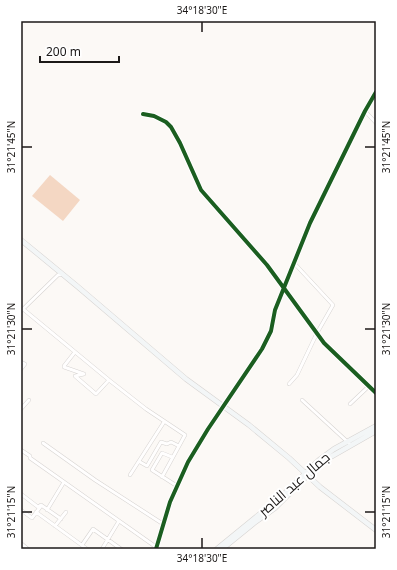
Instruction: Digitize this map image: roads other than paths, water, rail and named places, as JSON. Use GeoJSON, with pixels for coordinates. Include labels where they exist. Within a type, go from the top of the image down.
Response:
{"type":"FeatureCollection","features":[{"type":"Feature","properties":{"kind":"main road"},"geometry":{"type":"LineString","coordinates":[[21,240],[186,379],[224,406],[320,487],[376,530]]}},
{"type":"Feature","properties":{"kind":"main road","name":"جمال عبد الناصر"},"geometry":{"type":"LineString","coordinates":[[216,549],[283,495],[306,474],[349,443],[376,426]]}},
{"type":"Feature","properties":{"kind":"main road","name":"جمال عبد الناصر"},"geometry":{"type":"LineString","coordinates":[[349,443],[376,431]]}},
{"type":"Feature","properties":{"kind":"main road","name":"جمال عبد الناصر"},"geometry":{"type":"LineString","coordinates":[[222,549],[275,508],[306,474]]}},
{"type":"Feature","properties":{"kind":"street"},"geometry":{"type":"LineString","coordinates":[[21,450],[156,548],[162,524],[177,486],[194,451],[262,349],[271,331],[275,310],[310,223],[364,111],[376,92]]}},
{"type":"Feature","properties":{"kind":"street"},"geometry":{"type":"LineString","coordinates":[[364,111],[376,123]]}},
{"type":"Feature","properties":{"kind":"street"},"geometry":{"type":"LineString","coordinates":[[143,114],[154,116],[166,122],[171,127],[180,143],[201,190],[267,265],[324,343],[368,387],[376,393]]}},
{"type":"Feature","properties":{"kind":"street"},"geometry":{"type":"LineString","coordinates":[[289,384],[297,375],[317,333],[333,305],[294,263]]}},
{"type":"Feature","properties":{"kind":"street"},"geometry":{"type":"LineString","coordinates":[[63,274],[58,275],[22,310],[108,380],[164,422],[185,435],[162,476]]}},
{"type":"Feature","properties":{"kind":"street"},"geometry":{"type":"LineString","coordinates":[[75,352],[64,367],[84,374],[75,376],[96,394],[108,380]]}},
{"type":"Feature","properties":{"kind":"street"},"geometry":{"type":"LineString","coordinates":[[21,362],[25,364],[21,369]]}},
{"type":"Feature","properties":{"kind":"street"},"geometry":{"type":"LineString","coordinates":[[350,404],[368,387]]}},
{"type":"Feature","properties":{"kind":"street"},"geometry":{"type":"LineString","coordinates":[[21,409],[29,400]]}},
{"type":"Feature","properties":{"kind":"street"},"geometry":{"type":"LineString","coordinates":[[302,400],[349,443]]}},
{"type":"Feature","properties":{"kind":"street"},"geometry":{"type":"LineString","coordinates":[[130,475],[140,462],[164,422]]}},
{"type":"Feature","properties":{"kind":"street"},"geometry":{"type":"LineString","coordinates":[[140,462],[147,466],[161,442],[167,444],[171,442],[179,446]]}},
{"type":"Feature","properties":{"kind":"street"},"geometry":{"type":"LineString","coordinates":[[43,443],[95,480],[162,524]]}},
{"type":"Feature","properties":{"kind":"street"},"geometry":{"type":"LineString","coordinates":[[172,457],[162,453],[152,470],[177,486]]}},
{"type":"Feature","properties":{"kind":"street"},"geometry":{"type":"LineString","coordinates":[[47,510],[64,482]]}},
{"type":"Feature","properties":{"kind":"street"},"geometry":{"type":"LineString","coordinates":[[21,494],[38,507],[41,506],[61,519]]}},
{"type":"Feature","properties":{"kind":"street"},"geometry":{"type":"LineString","coordinates":[[21,510],[32,518],[41,506]]}},
{"type":"Feature","properties":{"kind":"street"},"geometry":{"type":"LineString","coordinates":[[36,512],[87,549]]}},
{"type":"Feature","properties":{"kind":"street"},"geometry":{"type":"LineString","coordinates":[[56,526],[66,512]]}},
{"type":"Feature","properties":{"kind":"street"},"geometry":{"type":"LineString","coordinates":[[102,549],[109,540],[119,521]]}},
{"type":"Feature","properties":{"kind":"street"},"geometry":{"type":"LineString","coordinates":[[82,545],[93,529],[121,549]]}},
{"type":"Feature","properties":{"kind":"street"},"geometry":{"type":"LineString","coordinates":[[21,546],[27,549]]}}]}
